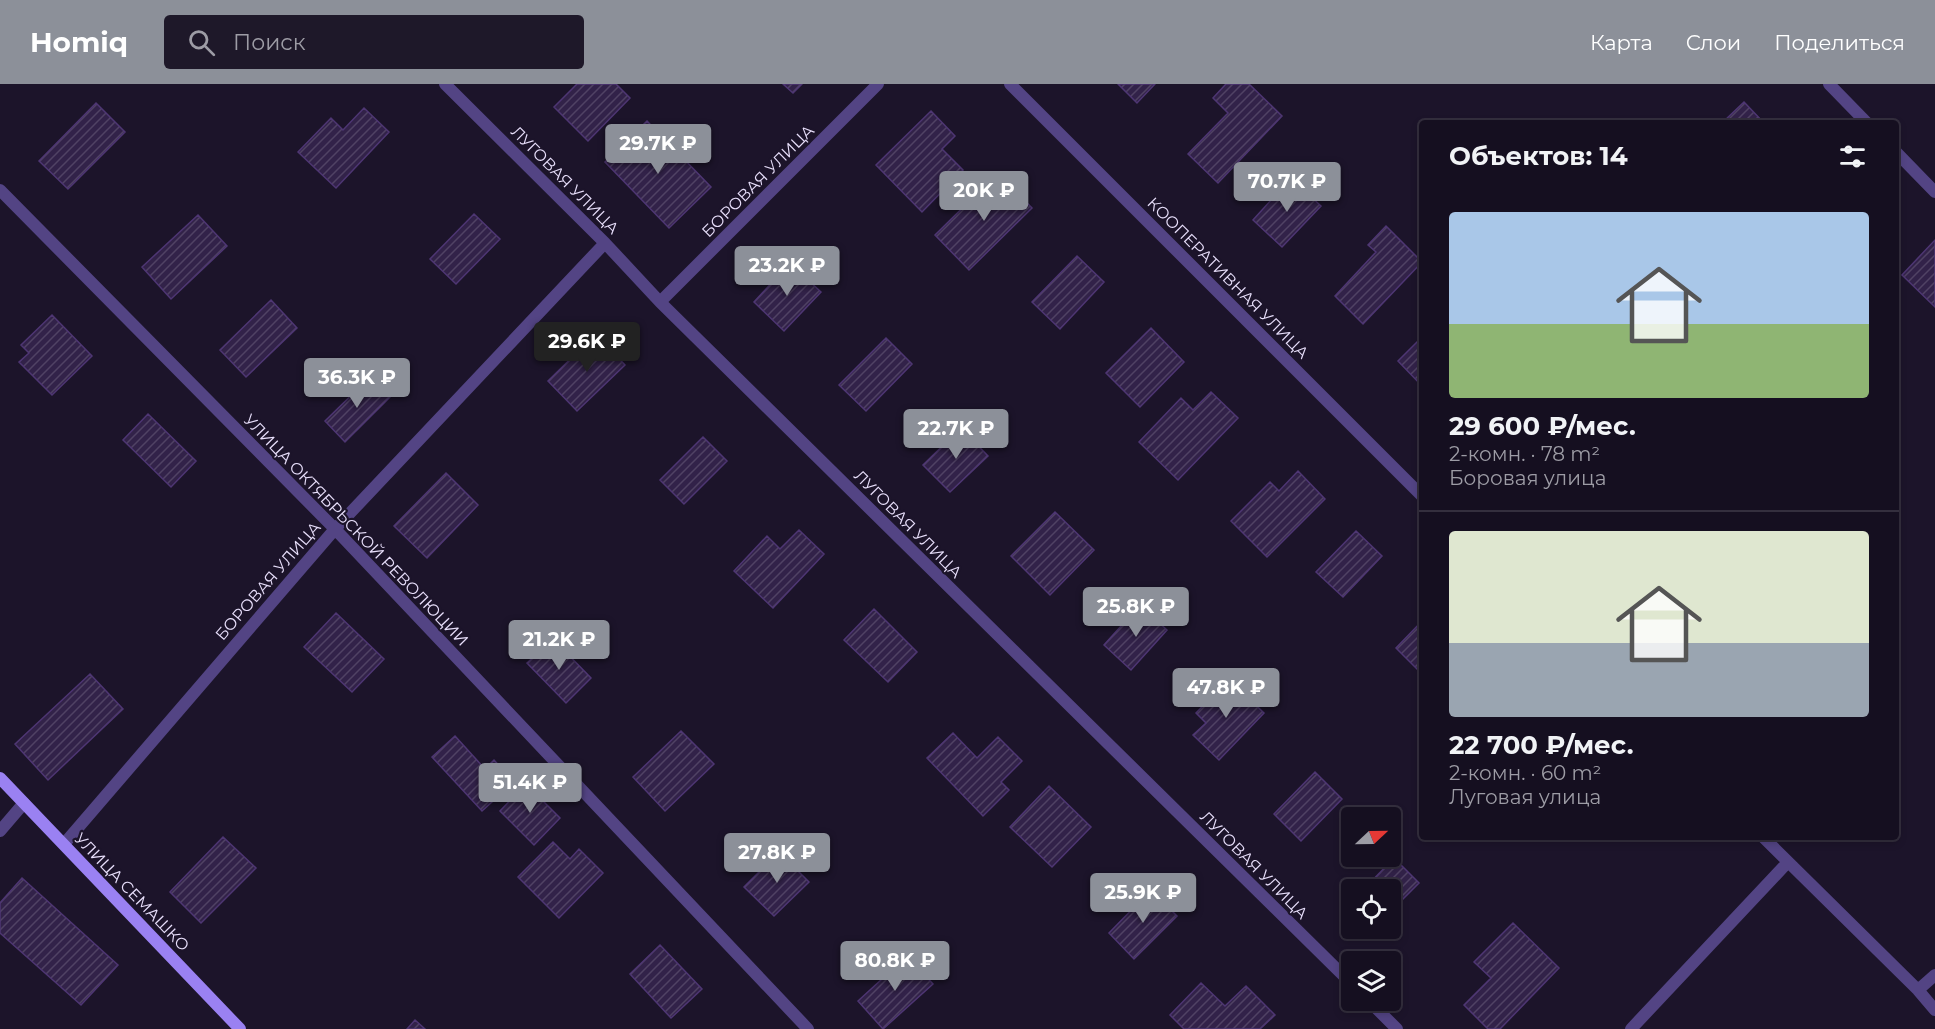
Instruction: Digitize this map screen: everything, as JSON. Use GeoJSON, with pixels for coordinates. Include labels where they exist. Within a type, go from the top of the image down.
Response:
{"type":"FeatureCollection","features":[{"type":"Feature","properties":{"kind":"main road","name":"УЛИЦА СЕМАШКО"},"geometry":{"type":"LineString","coordinates":[[0,778],[240,1029]]}},
{"type":"Feature","properties":{"kind":"street","name":"ЛУГОВАЯ УЛИЦА"},"geometry":{"type":"LineString","coordinates":[[445,84],[605,243],[660,302],[1341,973]]}},
{"type":"Feature","properties":{"kind":"street","name":"БОРОВАЯ УЛИЦА"},"geometry":{"type":"LineString","coordinates":[[660,302],[879,84]]}},
{"type":"Feature","properties":{"kind":"street","name":"КООПЕРАТИВНАЯ УЛИЦА"},"geometry":{"type":"LineString","coordinates":[[1010,84],[1419,493]]}},
{"type":"Feature","properties":{"kind":"street"},"geometry":{"type":"LineString","coordinates":[[1829,84],[1865,120]]}},
{"type":"Feature","properties":{"kind":"street"},"geometry":{"type":"LineString","coordinates":[[1899,155],[1935,192]]}},
{"type":"Feature","properties":{"kind":"street","name":"УЛИЦА ОКТЯБРЬСКОЙ РЕВОЛЮЦИИ"},"geometry":{"type":"LineString","coordinates":[[0,190],[335,529],[808,1029]]}},
{"type":"Feature","properties":{"kind":"street","name":"БОРОВАЯ УЛИЦА"},"geometry":{"type":"LineString","coordinates":[[64,844],[335,529],[605,243]]}},
{"type":"Feature","properties":{"kind":"street"},"geometry":{"type":"LineString","coordinates":[[0,831],[24,803]]}},
{"type":"Feature","properties":{"kind":"street"},"geometry":{"type":"LineString","coordinates":[[1766,840],[1918,990],[1935,1010]]}},
{"type":"Feature","properties":{"kind":"street"},"geometry":{"type":"LineString","coordinates":[[1631,1029],[1788,861]]}},
{"type":"Feature","properties":{"kind":"street"},"geometry":{"type":"LineString","coordinates":[[1918,990],[1935,975]]}},
{"type":"Feature","properties":{"kind":"street"},"geometry":{"type":"LineString","coordinates":[[1379,1011],[1397,1029]]}},
{"type":"Feature","properties":{"kind":"building"},"geometry":{"type":"Polygon","coordinates":[[[577,84],[616,84],[630,98],[588,141],[554,107],[577,84]]]}},
{"type":"Feature","properties":{"kind":"building"},"geometry":{"type":"Polygon","coordinates":[[[783,84],[802,84],[793,93],[783,84]]]}},
{"type":"Feature","properties":{"kind":"building"},"geometry":{"type":"Polygon","coordinates":[[[1118,84],[1155,84],[1137,103],[1118,84]]]}},
{"type":"Feature","properties":{"kind":"building"},"geometry":{"type":"Polygon","coordinates":[[[1226,84],[1249,84],[1282,116],[1218,183],[1188,154],[1228,113],[1213,98],[1226,84]]]}},
{"type":"Feature","properties":{"kind":"building"},"geometry":{"type":"Polygon","coordinates":[[[1744,102],[1761,120],[1725,120],[1744,102]]]}},
{"type":"Feature","properties":{"kind":"building"},"geometry":{"type":"Polygon","coordinates":[[[96,103],[125,132],[68,189],[39,161],[96,103]]]}},
{"type":"Feature","properties":{"kind":"building"},"geometry":{"type":"Polygon","coordinates":[[[364,108],[389,132],[336,188],[298,152],[331,118],[343,130],[364,108]]]}},
{"type":"Feature","properties":{"kind":"building"},"geometry":{"type":"Polygon","coordinates":[[[931,111],[955,136],[942,149],[963,170],[922,212],[876,165],[931,111]]]}},
{"type":"Feature","properties":{"kind":"building"},"geometry":{"type":"Polygon","coordinates":[[[647,121],[711,187],[669,228],[605,162],[647,121]]]}},
{"type":"Feature","properties":{"kind":"building"},"geometry":{"type":"Polygon","coordinates":[[[998,173],[1032,208],[969,270],[935,235],[998,173]]]}},
{"type":"Feature","properties":{"kind":"building"},"geometry":{"type":"Polygon","coordinates":[[[1291,178],[1321,206],[1282,247],[1253,220],[1291,178]]]}},
{"type":"Feature","properties":{"kind":"building"},"geometry":{"type":"Polygon","coordinates":[[[474,214],[500,239],[456,284],[430,259],[474,214]]]}},
{"type":"Feature","properties":{"kind":"building"},"geometry":{"type":"Polygon","coordinates":[[[198,215],[227,246],[171,299],[142,267],[198,215]]]}},
{"type":"Feature","properties":{"kind":"building"},"geometry":{"type":"Polygon","coordinates":[[[1386,226],[1419,259],[1419,265],[1363,324],[1335,296],[1376,252],[1368,245],[1386,226]]]}},
{"type":"Feature","properties":{"kind":"building"},"geometry":{"type":"Polygon","coordinates":[[[1935,240],[1935,307],[1902,275],[1935,240]]]}},
{"type":"Feature","properties":{"kind":"building"},"geometry":{"type":"Polygon","coordinates":[[[1077,256],[1104,282],[1060,329],[1032,302],[1077,256]]]}},
{"type":"Feature","properties":{"kind":"building"},"geometry":{"type":"Polygon","coordinates":[[[790,263],[821,292],[784,331],[754,302],[790,263]]]}},
{"type":"Feature","properties":{"kind":"building"},"geometry":{"type":"Polygon","coordinates":[[[271,300],[297,328],[246,377],[220,350],[271,300]]]}},
{"type":"Feature","properties":{"kind":"building"},"geometry":{"type":"Polygon","coordinates":[[[52,315],[92,356],[52,395],[19,362],[29,353],[21,345],[52,315]]]}},
{"type":"Feature","properties":{"kind":"building"},"geometry":{"type":"Polygon","coordinates":[[[1151,328],[1184,362],[1140,407],[1106,373],[1151,328]]]}},
{"type":"Feature","properties":{"kind":"building"},"geometry":{"type":"Polygon","coordinates":[[[596,334],[625,365],[577,411],[548,381],[596,334]]]}},
{"type":"Feature","properties":{"kind":"building"},"geometry":{"type":"Polygon","coordinates":[[[886,338],[912,364],[866,411],[839,385],[886,338]]]}},
{"type":"Feature","properties":{"kind":"building"},"geometry":{"type":"Polygon","coordinates":[[[1419,340],[1419,383],[1398,361],[1419,340]]]}},
{"type":"Feature","properties":{"kind":"building"},"geometry":{"type":"Polygon","coordinates":[[[370,377],[390,397],[345,442],[325,421],[370,377]]]}},
{"type":"Feature","properties":{"kind":"building"},"geometry":{"type":"Polygon","coordinates":[[[1211,392],[1238,418],[1178,480],[1139,442],[1181,398],[1193,410],[1211,392]]]}},
{"type":"Feature","properties":{"kind":"building"},"geometry":{"type":"Polygon","coordinates":[[[148,414],[196,461],[171,487],[123,440],[148,414]]]}},
{"type":"Feature","properties":{"kind":"building"},"geometry":{"type":"Polygon","coordinates":[[[961,428],[988,456],[950,492],[923,465],[961,428]]]}},
{"type":"Feature","properties":{"kind":"building"},"geometry":{"type":"Polygon","coordinates":[[[703,437],[727,461],[684,504],[660,480],[703,437]]]}},
{"type":"Feature","properties":{"kind":"building"},"geometry":{"type":"Polygon","coordinates":[[[1298,471],[1325,499],[1267,557],[1231,521],[1270,482],[1279,491],[1298,471]]]}},
{"type":"Feature","properties":{"kind":"building"},"geometry":{"type":"Polygon","coordinates":[[[446,473],[478,505],[427,558],[394,526],[446,473]]]}},
{"type":"Feature","properties":{"kind":"building"},"geometry":{"type":"Polygon","coordinates":[[[1055,512],[1094,550],[1050,595],[1011,556],[1055,512]]]}},
{"type":"Feature","properties":{"kind":"building"},"geometry":{"type":"Polygon","coordinates":[[[799,530],[824,554],[773,608],[734,571],[767,536],[780,549],[799,530]]]}},
{"type":"Feature","properties":{"kind":"building"},"geometry":{"type":"Polygon","coordinates":[[[1356,531],[1382,556],[1343,597],[1316,572],[1356,531]]]}},
{"type":"Feature","properties":{"kind":"building"},"geometry":{"type":"Polygon","coordinates":[[[1140,605],[1167,630],[1131,670],[1104,645],[1140,605]]]}},
{"type":"Feature","properties":{"kind":"building"},"geometry":{"type":"Polygon","coordinates":[[[874,609],[917,652],[888,682],[844,640],[874,609]]]}},
{"type":"Feature","properties":{"kind":"building"},"geometry":{"type":"Polygon","coordinates":[[[336,613],[384,659],[352,692],[304,647],[336,613]]]}},
{"type":"Feature","properties":{"kind":"building"},"geometry":{"type":"Polygon","coordinates":[[[1419,624],[1419,671],[1396,648],[1419,624]]]}},
{"type":"Feature","properties":{"kind":"building"},"geometry":{"type":"Polygon","coordinates":[[[553,639],[591,678],[566,703],[527,663],[553,639]]]}},
{"type":"Feature","properties":{"kind":"building"},"geometry":{"type":"Polygon","coordinates":[[[90,674],[123,709],[48,780],[15,744],[90,674]]]}},
{"type":"Feature","properties":{"kind":"building"},"geometry":{"type":"Polygon","coordinates":[[[1229,679],[1264,713],[1219,760],[1193,735],[1206,723],[1196,713],[1229,679]]]}},
{"type":"Feature","properties":{"kind":"building"},"geometry":{"type":"Polygon","coordinates":[[[681,731],[714,764],[665,811],[633,777],[681,731]]]}},
{"type":"Feature","properties":{"kind":"building"},"geometry":{"type":"Polygon","coordinates":[[[953,733],[977,758],[998,737],[1022,761],[1001,782],[1009,790],[983,816],[927,758],[953,733]]]}},
{"type":"Feature","properties":{"kind":"building"},"geometry":{"type":"Polygon","coordinates":[[[455,736],[485,769],[494,760],[514,782],[482,811],[432,757],[455,736]]]}},
{"type":"Feature","properties":{"kind":"building"},"geometry":{"type":"Polygon","coordinates":[[[1315,772],[1342,799],[1301,841],[1274,814],[1315,772]]]}},
{"type":"Feature","properties":{"kind":"building"},"geometry":{"type":"Polygon","coordinates":[[[526,784],[560,818],[534,845],[500,811],[526,784]]]}},
{"type":"Feature","properties":{"kind":"building"},"geometry":{"type":"Polygon","coordinates":[[[1049,786],[1091,827],[1052,867],[1010,827],[1049,786]]]}},
{"type":"Feature","properties":{"kind":"building"},"geometry":{"type":"Polygon","coordinates":[[[223,837],[256,868],[201,923],[170,892],[223,837]]]}},
{"type":"Feature","properties":{"kind":"building"},"geometry":{"type":"Polygon","coordinates":[[[553,842],[570,859],[579,849],[603,873],[559,918],[518,877],[553,842]]]}},
{"type":"Feature","properties":{"kind":"building"},"geometry":{"type":"Polygon","coordinates":[[[779,852],[809,882],[774,916],[744,887],[779,852]]]}},
{"type":"Feature","properties":{"kind":"building"},"geometry":{"type":"Polygon","coordinates":[[[1401,865],[1419,883],[1401,901],[1401,879],[1374,879],[1385,867],[1401,867],[1401,865]]]}},
{"type":"Feature","properties":{"kind":"building"},"geometry":{"type":"Polygon","coordinates":[[[22,878],[118,965],[81,1005],[0,933],[0,903],[22,878]]]}},
{"type":"Feature","properties":{"kind":"building"},"geometry":{"type":"Polygon","coordinates":[[[1151,890],[1177,916],[1134,959],[1109,933],[1151,890]]]}},
{"type":"Feature","properties":{"kind":"building"},"geometry":{"type":"Polygon","coordinates":[[[1513,923],[1559,968],[1500,1029],[1488,1029],[1464,1005],[1491,978],[1474,962],[1513,923]]]}},
{"type":"Feature","properties":{"kind":"building"},"geometry":{"type":"Polygon","coordinates":[[[660,945],[702,989],[671,1018],[630,974],[660,945]]]}},
{"type":"Feature","properties":{"kind":"building"},"geometry":{"type":"Polygon","coordinates":[[[907,956],[933,984],[883,1029],[858,1001],[907,956]]]}},
{"type":"Feature","properties":{"kind":"building"},"geometry":{"type":"Polygon","coordinates":[[[1201,983],[1225,1006],[1246,986],[1275,1015],[1260,1029],[1184,1029],[1170,1015],[1201,983]]]}},
{"type":"Feature","properties":{"kind":"building"},"geometry":{"type":"Polygon","coordinates":[[[415,1020],[425,1029],[407,1029],[415,1020]]]}}]}
